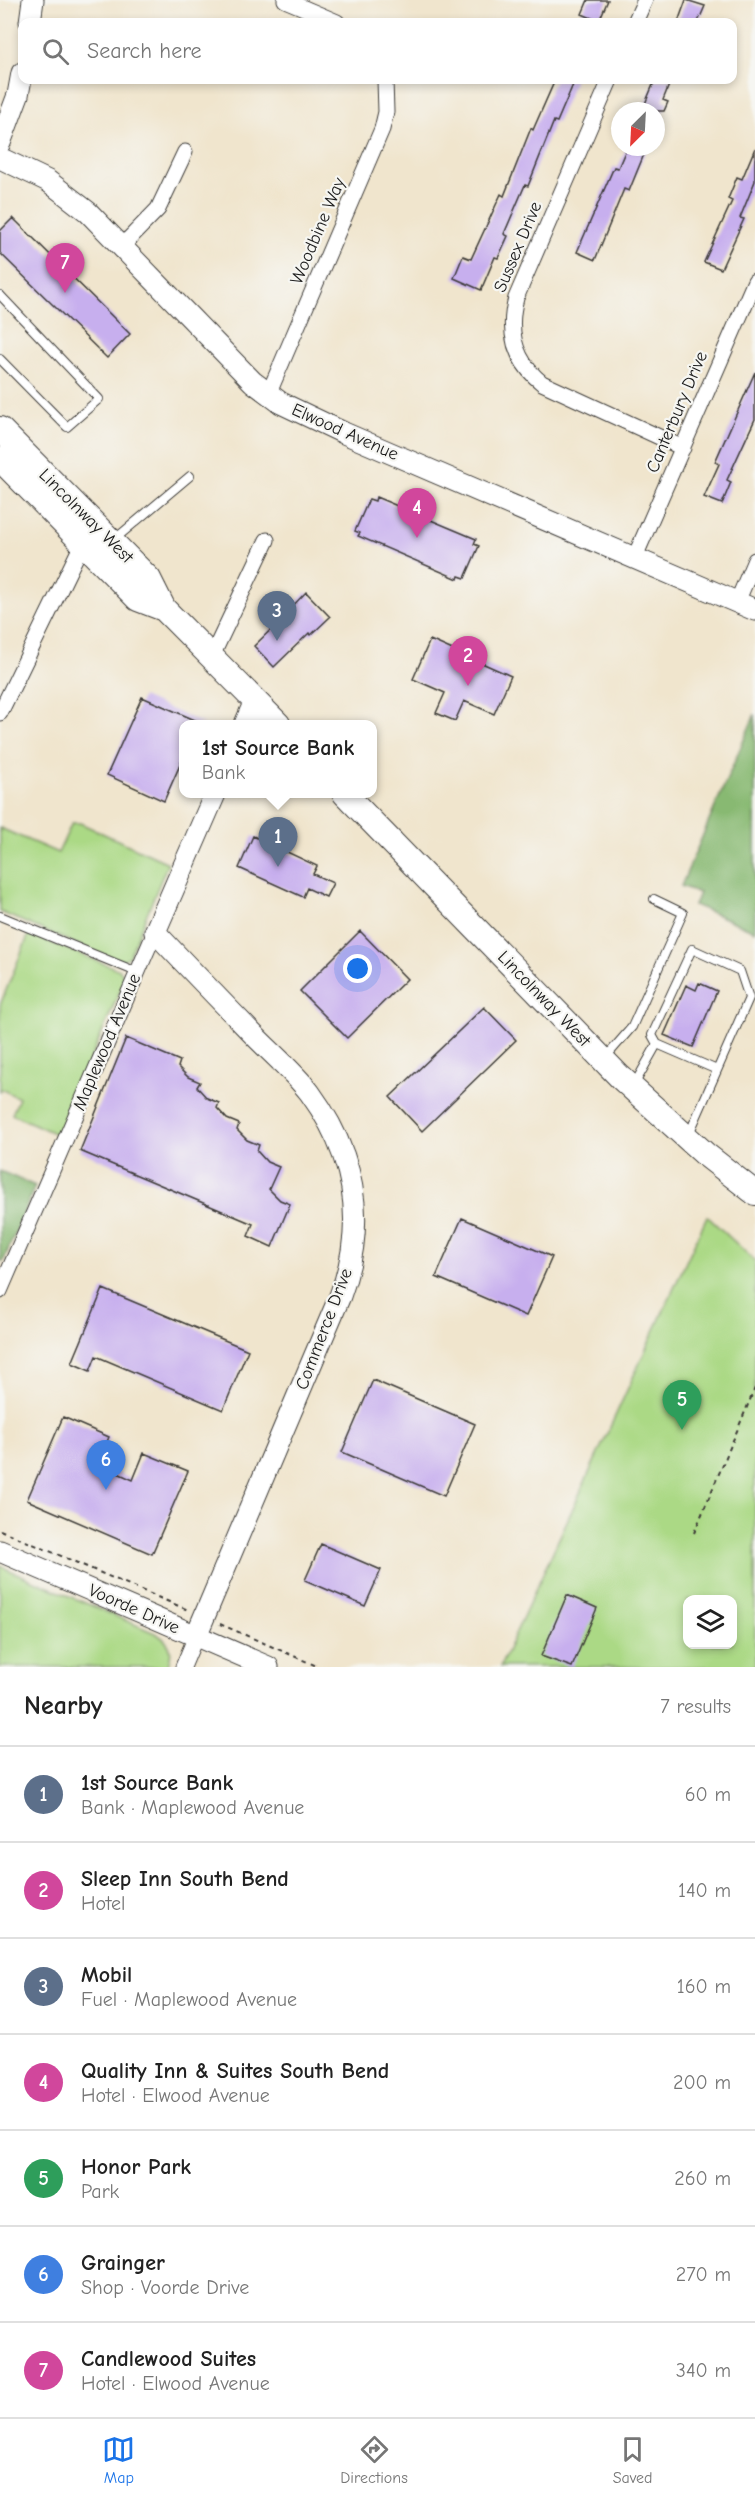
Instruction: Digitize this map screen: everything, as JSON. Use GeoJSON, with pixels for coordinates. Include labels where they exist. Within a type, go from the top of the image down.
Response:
{"type":"FeatureCollection","features":[{"type":"Feature","properties":{"kind":"main road","name":"Lincolnway West"},"geometry":{"type":"LineString","coordinates":[[0,429],[87,532],[138,599],[164,609]]}},
{"type":"Feature","properties":{"kind":"main road","name":"Lincolnway West"},"geometry":{"type":"LineString","coordinates":[[0,459],[87,532],[112,542],[149,579],[164,609],[274,720]]}},
{"type":"Feature","properties":{"kind":"main road","name":"Lincolnway West"},"geometry":{"type":"LineString","coordinates":[[349,798],[603,1060],[688,1138],[755,1193]]}},
{"type":"Feature","properties":{"kind":"street"},"geometry":{"type":"LineString","coordinates":[[31,18],[33,0]]}},
{"type":"Feature","properties":{"kind":"street"},"geometry":{"type":"LineString","coordinates":[[285,0],[328,18]]}},
{"type":"Feature","properties":{"kind":"street"},"geometry":{"type":"LineString","coordinates":[[637,18],[645,0]]}},
{"type":"Feature","properties":{"kind":"street"},"geometry":{"type":"LineString","coordinates":[[0,144],[20,84]]}},
{"type":"Feature","properties":{"kind":"street","name":"Woodbine Way"},"geometry":{"type":"LineString","coordinates":[[268,395],[382,129],[387,103],[385,84]]}},
{"type":"Feature","properties":{"kind":"street","name":"Sussex Drive"},"geometry":{"type":"LineString","coordinates":[[608,84],[516,298],[512,325],[513,341],[527,369],[542,383],[683,448]]}},
{"type":"Feature","properties":{"kind":"street"},"geometry":{"type":"LineString","coordinates":[[122,246],[158,209],[185,152]]}},
{"type":"Feature","properties":{"kind":"street","name":"Elwood Avenue"},"geometry":{"type":"LineString","coordinates":[[0,158],[48,181],[69,195],[268,395],[344,433],[746,606]]}},
{"type":"Feature","properties":{"kind":"street","name":"Canterbury Drive"},"geometry":{"type":"LineString","coordinates":[[634,559],[755,281]]}},
{"type":"Feature","properties":{"kind":"street"},"geometry":{"type":"LineString","coordinates":[[0,713],[87,532]]}},
{"type":"Feature","properties":{"kind":"street"},"geometry":{"type":"LineString","coordinates":[[212,656],[267,540]]}},
{"type":"Feature","properties":{"kind":"street"},"geometry":{"type":"LineString","coordinates":[[746,606],[755,560]]}},
{"type":"Feature","properties":{"kind":"street"},"geometry":{"type":"LineString","coordinates":[[247,720],[255,701]]}},
{"type":"Feature","properties":{"kind":"street","name":"Maplewood Avenue"},"geometry":{"type":"LineString","coordinates":[[0,1291],[213,798]]}},
{"type":"Feature","properties":{"kind":"street","name":"Commerce Drive"},"geometry":{"type":"LineString","coordinates":[[155,932],[309,1092],[339,1141],[353,1189],[355,1214],[349,1270],[340,1296],[183,1667]]}},
{"type":"Feature","properties":{"kind":"street","name":"Voorde Drive"},"geometry":{"type":"LineString","coordinates":[[0,1551],[268,1667]]}},
{"type":"Feature","properties":{"kind":"lane"},"geometry":{"type":"LineString","coordinates":[[0,296],[99,399],[68,427],[0,359]]}},
{"type":"Feature","properties":{"kind":"lane"},"geometry":{"type":"LineString","coordinates":[[112,542],[190,476]]}},
{"type":"Feature","properties":{"kind":"lane"},"geometry":{"type":"LineString","coordinates":[[603,1060],[632,1027],[683,913],[654,900]]}},
{"type":"Feature","properties":{"kind":"lane"},"geometry":{"type":"LineString","coordinates":[[0,916],[137,972]]}},
{"type":"Feature","properties":{"kind":"lane"},"geometry":{"type":"LineString","coordinates":[[688,1138],[749,998],[740,971],[692,949],[652,1035],[657,1044],[717,1070]]}},
{"type":"Feature","properties":{"kind":"lane"},"geometry":{"type":"LineString","coordinates":[[632,1088],[657,1044]]}},
{"type":"Feature","properties":{"kind":"path"},"geometry":{"type":"LineString","coordinates":[[694,1533],[755,1388]]}},
{"type":"Feature","properties":{"kind":"path"},"geometry":{"type":"LineString","coordinates":[[0,1530],[187,1610]]}},
{"type":"Feature","properties":{"kind":"path"},"geometry":{"type":"LineString","coordinates":[[223,1626],[319,1667]]}},
{"type":"Feature","properties":{"kind":"green space"},"geometry":{"type":"Polygon","coordinates":[[[755,714],[755,931],[694,905],[699,893],[681,886],[755,714]]]}},
{"type":"Feature","properties":{"kind":"green space"},"geometry":{"type":"Polygon","coordinates":[[[72,823],[80,823],[168,863],[129,957],[123,960],[114,960],[0,912],[0,828],[58,853],[72,823]]]}},
{"type":"Feature","properties":{"kind":"green space"},"geometry":{"type":"Polygon","coordinates":[[[29,934],[120,970],[124,977],[58,1135],[12,1114],[19,1098],[1,1089],[0,1092],[0,1005],[29,934]]]}},
{"type":"Feature","properties":{"kind":"green space"},"geometry":{"type":"Polygon","coordinates":[[[0,1171],[35,1186],[3,1262],[0,1261],[0,1171]]]}},
{"type":"Feature","properties":{"kind":"green space"},"geometry":{"type":"Polygon","coordinates":[[[707,1216],[755,1261],[755,1667],[500,1667],[707,1216]]]}},
{"type":"Feature","properties":{"kind":"green space"},"geometry":{"type":"Polygon","coordinates":[[[0,1566],[157,1634],[170,1648],[167,1667],[0,1667],[0,1566]]]}},
{"type":"Feature","properties":{"kind":"building"},"geometry":{"type":"Polygon","coordinates":[[[588,0],[608,0],[600,18],[592,18],[582,14],[588,0]]]}},
{"type":"Feature","properties":{"kind":"building"},"geometry":{"type":"Polygon","coordinates":[[[686,0],[705,6],[700,18],[679,18],[686,0]]]}},
{"type":"Feature","properties":{"kind":"building"},"geometry":{"type":"Polygon","coordinates":[[[553,84],[573,84],[557,122],[554,121],[528,186],[525,185],[504,234],[508,236],[498,258],[495,257],[481,290],[454,278],[463,256],[471,259],[501,194],[504,196],[531,128],[533,130],[553,84]]]}},
{"type":"Feature","properties":{"kind":"building"},"geometry":{"type":"Polygon","coordinates":[[[653,84],[669,84],[663,100],[668,102],[665,109],[665,102],[646,102],[653,84]]]}},
{"type":"Feature","properties":{"kind":"building"},"geometry":{"type":"Polygon","coordinates":[[[755,148],[755,181],[740,218],[744,219],[721,269],[704,262],[732,201],[728,199],[737,177],[742,179],[755,148]]]}},
{"type":"Feature","properties":{"kind":"building"},"geometry":{"type":"Polygon","coordinates":[[[623,156],[643,156],[629,191],[624,189],[595,260],[577,252],[614,167],[618,168],[623,156]]]}},
{"type":"Feature","properties":{"kind":"building"},"geometry":{"type":"Polygon","coordinates":[[[13,218],[130,334],[107,358],[0,253],[0,231],[13,218]]]}},
{"type":"Feature","properties":{"kind":"building"},"geometry":{"type":"Polygon","coordinates":[[[755,372],[755,419],[727,480],[731,482],[722,504],[704,497],[719,464],[715,462],[755,372]]]}},
{"type":"Feature","properties":{"kind":"building"},"geometry":{"type":"Polygon","coordinates":[[[376,497],[476,539],[474,544],[479,546],[465,578],[459,576],[458,579],[358,536],[360,533],[355,531],[369,499],[375,501],[376,497]]]}},
{"type":"Feature","properties":{"kind":"building"},"geometry":{"type":"Polygon","coordinates":[[[306,592],[330,617],[311,635],[309,633],[274,667],[254,646],[306,592]]]}},
{"type":"Feature","properties":{"kind":"building"},"geometry":{"type":"Polygon","coordinates":[[[430,640],[511,676],[494,714],[464,701],[455,721],[436,713],[445,693],[413,679],[430,640]]]}},
{"type":"Feature","properties":{"kind":"building"},"geometry":{"type":"Polygon","coordinates":[[[142,697],[195,720],[179,720],[179,767],[164,801],[107,775],[142,697]]]}},
{"type":"Feature","properties":{"kind":"building"},"geometry":{"type":"Polygon","coordinates":[[[253,836],[317,866],[313,874],[333,883],[326,897],[307,888],[303,897],[239,868],[253,836]]]}},
{"type":"Feature","properties":{"kind":"building"},"geometry":{"type":"Polygon","coordinates":[[[360,931],[407,979],[347,1038],[300,991],[360,931]]]}},
{"type":"Feature","properties":{"kind":"building"},"geometry":{"type":"Polygon","coordinates":[[[699,983],[717,991],[693,1047],[664,1035],[686,985],[696,990],[699,983]]]}},
{"type":"Feature","properties":{"kind":"building"},"geometry":{"type":"Polygon","coordinates":[[[484,1007],[516,1040],[422,1131],[390,1097],[484,1007]]]}},
{"type":"Feature","properties":{"kind":"building"},"geometry":{"type":"Polygon","coordinates":[[[126,1038],[180,1061],[178,1067],[188,1077],[200,1082],[197,1087],[207,1098],[219,1103],[217,1108],[227,1119],[239,1124],[237,1130],[247,1140],[259,1145],[257,1151],[267,1162],[279,1167],[269,1189],[280,1200],[290,1204],[272,1247],[248,1236],[253,1224],[80,1151],[126,1038]]]}},
{"type":"Feature","properties":{"kind":"building"},"geometry":{"type":"Polygon","coordinates":[[[462,1218],[552,1257],[526,1316],[436,1277],[462,1218]]]}},
{"type":"Feature","properties":{"kind":"building"},"geometry":{"type":"Polygon","coordinates":[[[103,1289],[248,1350],[223,1410],[96,1356],[90,1371],[72,1363],[103,1289]]]}},
{"type":"Feature","properties":{"kind":"building"},"geometry":{"type":"Polygon","coordinates":[[[373,1380],[475,1424],[444,1496],[342,1452],[373,1380]]]}},
{"type":"Feature","properties":{"kind":"building"},"geometry":{"type":"Polygon","coordinates":[[[63,1417],[109,1437],[98,1464],[133,1480],[144,1453],[188,1471],[152,1554],[27,1500],[63,1417]]]}},
{"type":"Feature","properties":{"kind":"building"},"geometry":{"type":"Polygon","coordinates":[[[321,1544],[381,1570],[365,1606],[305,1580],[321,1544]]]}},
{"type":"Feature","properties":{"kind":"building"},"geometry":{"type":"Polygon","coordinates":[[[567,1595],[597,1608],[572,1667],[541,1656],[567,1595]]]}},
{"type":"Feature","properties":{"kind":"place","name":"Candlewood Suites"},"geometry":{"type":"Point","coordinates":[65,293]}},
{"type":"Feature","properties":{"kind":"place","name":"Quality Inn & Suites South Bend"},"geometry":{"type":"Point","coordinates":[417,538]}},
{"type":"Feature","properties":{"kind":"place","name":"Mobil"},"geometry":{"type":"Point","coordinates":[277,641]}},
{"type":"Feature","properties":{"kind":"place","name":"Sleep Inn South Bend"},"geometry":{"type":"Point","coordinates":[468,686]}},
{"type":"Feature","properties":{"kind":"place","name":"1st Source Bank"},"geometry":{"type":"Point","coordinates":[278,867]}},
{"type":"Feature","properties":{"kind":"place","name":"Honor Park"},"geometry":{"type":"Point","coordinates":[682,1430]}},
{"type":"Feature","properties":{"kind":"place","name":"Grainger"},"geometry":{"type":"Point","coordinates":[106,1490]}}]}
